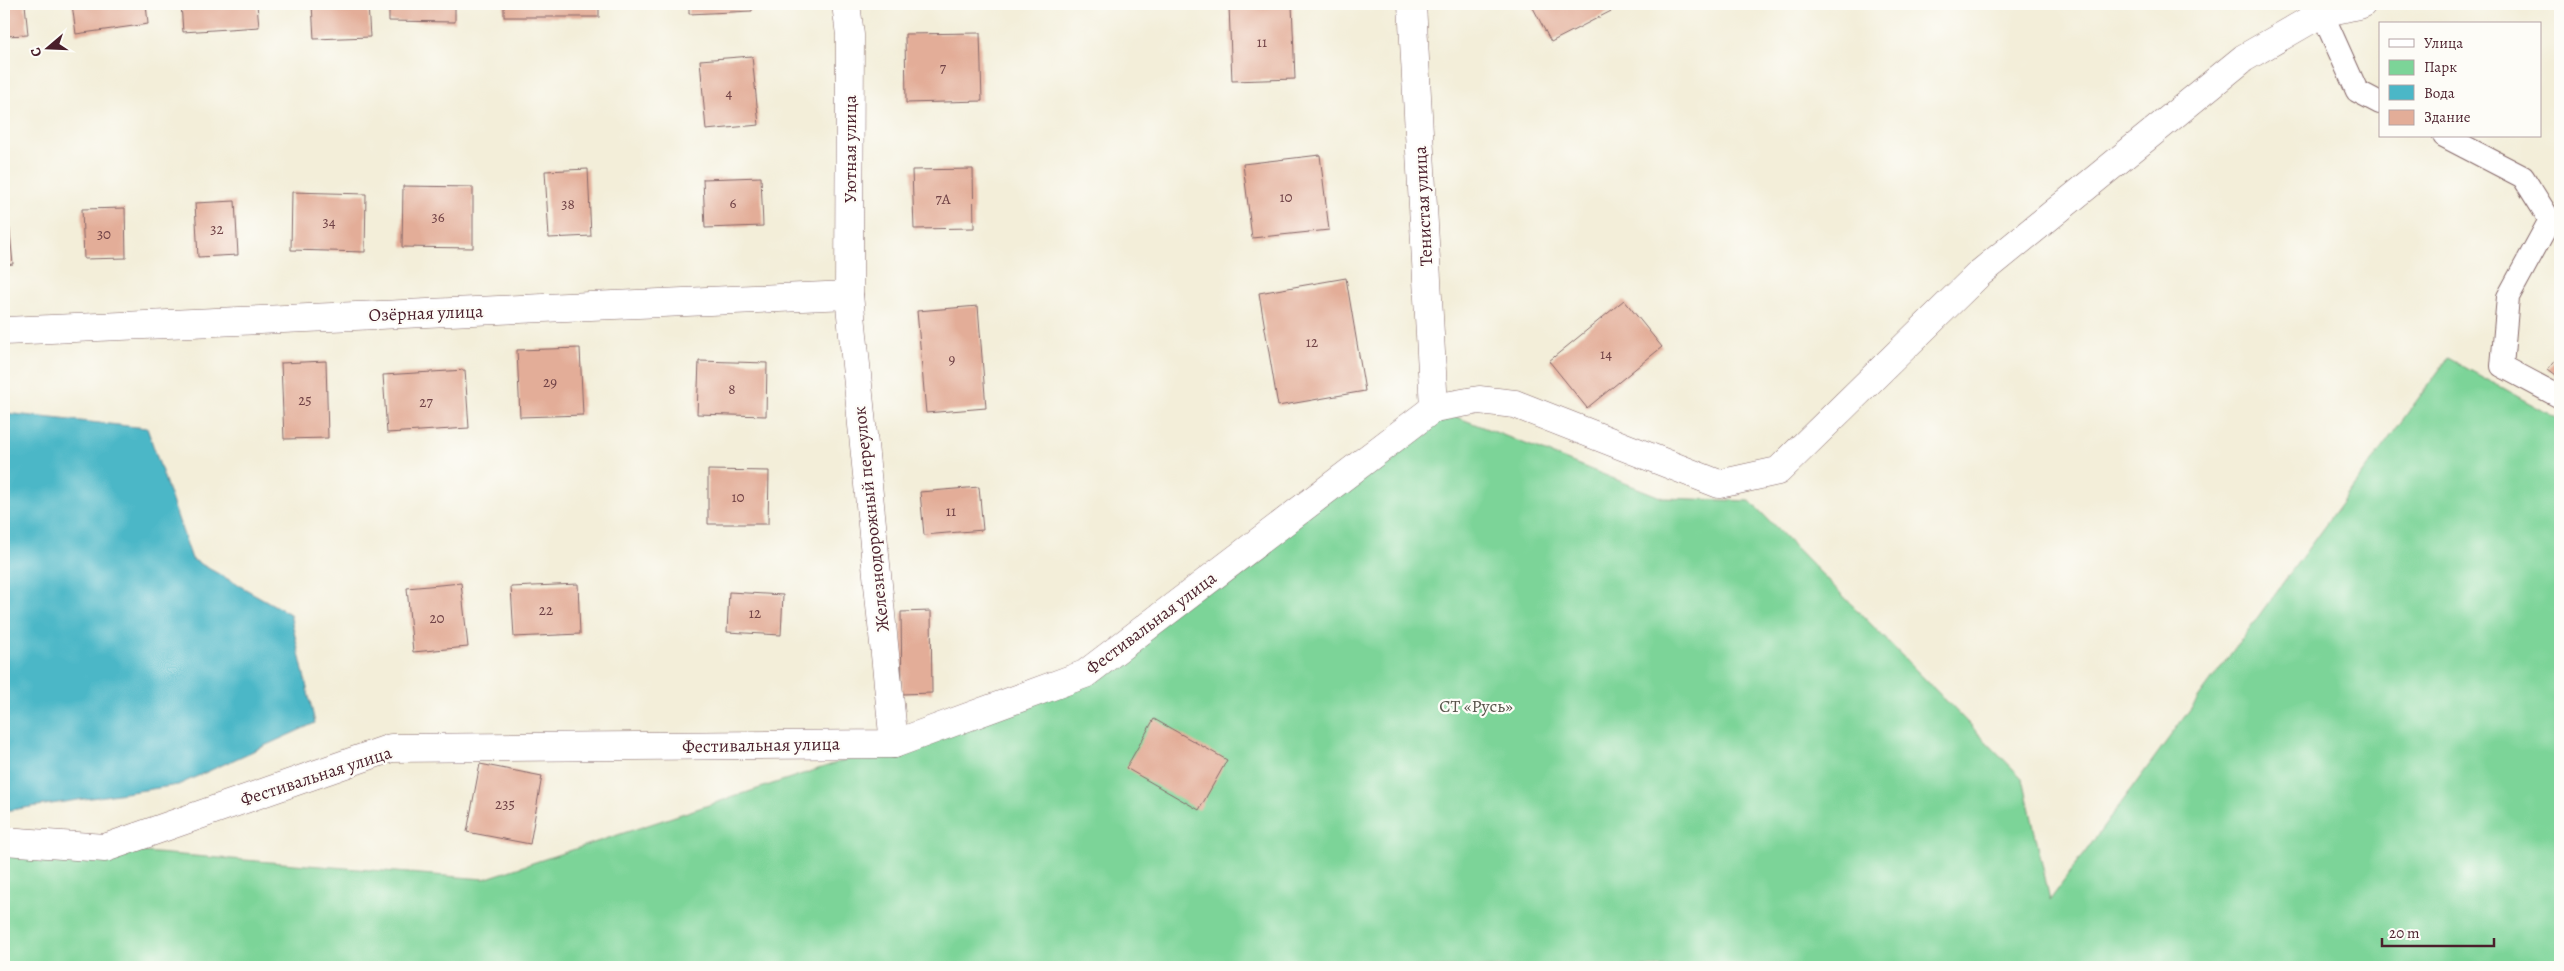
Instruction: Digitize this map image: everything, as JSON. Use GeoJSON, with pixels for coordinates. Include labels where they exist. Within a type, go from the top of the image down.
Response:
{"type":"FeatureCollection","features":[{"type":"Feature","properties":{"kind":"street","name":"Уютная улица"},"geometry":{"type":"LineString","coordinates":[[846,4],[850,35],[849,295]]}},
{"type":"Feature","properties":{"kind":"street","name":"Тенистая улица"},"geometry":{"type":"LineString","coordinates":[[1412,4],[1434,408]]}},
{"type":"Feature","properties":{"kind":"street"},"geometry":{"type":"LineString","coordinates":[[1434,408],[1479,400],[1515,404],[1719,484],[1778,471],[1979,274],[2244,58],[2317,8],[2362,4]]}},
{"type":"Feature","properties":{"kind":"street","name":"Озёрная улица"},"geometry":{"type":"LineString","coordinates":[[4,331],[849,295]]}},
{"type":"Feature","properties":{"kind":"street","name":"Железнодорожный переулок"},"geometry":{"type":"LineString","coordinates":[[849,295],[894,744]]}},
{"type":"Feature","properties":{"kind":"street","name":"Фестивальная улица"},"geometry":{"type":"LineString","coordinates":[[4,841],[105,848],[391,748],[894,744],[1085,674],[1434,408]]}},
{"type":"Feature","properties":{"kind":"lane"},"geometry":{"type":"LineString","coordinates":[[2317,8],[2357,91],[2379,102]]}},
{"type":"Feature","properties":{"kind":"lane"},"geometry":{"type":"LineString","coordinates":[[2448,138],[2522,178],[2550,220],[2508,297],[2502,366],[2560,397]]}},
{"type":"Feature","properties":{"kind":"green space","name":"СТ «Русь»"},"geometry":{"type":"Polygon","coordinates":[[[2448,358],[2560,420],[2560,967],[4,967],[4,841],[484,879],[894,744],[1085,674],[1434,408],[1663,498],[1750,501],[2023,779],[2050,900],[2448,358]]]}},
{"type":"Feature","properties":{"kind":"water"},"geometry":{"type":"Polygon","coordinates":[[[4,413],[147,428],[192,559],[290,614],[315,723],[178,785],[4,811],[4,413]]]}},
{"type":"Feature","properties":{"kind":"building"},"geometry":{"type":"Polygon","coordinates":[[[4,4],[25,4],[28,35],[4,36],[4,4]]]}},
{"type":"Feature","properties":{"kind":"building"},"geometry":{"type":"Polygon","coordinates":[[[72,4],[146,4],[148,24],[76,34],[72,4]]]}},
{"type":"Feature","properties":{"kind":"building"},"geometry":{"type":"Polygon","coordinates":[[[181,4],[257,4],[259,27],[183,32],[181,4]]]}},
{"type":"Feature","properties":{"kind":"building"},"geometry":{"type":"Polygon","coordinates":[[[312,4],[368,4],[370,37],[314,39],[312,4]]]}},
{"type":"Feature","properties":{"kind":"building"},"geometry":{"type":"Polygon","coordinates":[[[389,4],[455,4],[455,22],[389,21],[389,4]]]}},
{"type":"Feature","properties":{"kind":"building"},"geometry":{"type":"Polygon","coordinates":[[[504,4],[599,4],[599,17],[504,17],[504,4]]]}},
{"type":"Feature","properties":{"kind":"building"},"geometry":{"type":"Polygon","coordinates":[[[689,4],[752,4],[752,11],[689,14],[689,4]]]}},
{"type":"Feature","properties":{"kind":"building"},"geometry":{"type":"Polygon","coordinates":[[[1292,4],[1295,79],[1232,81],[1229,6],[1292,4]]]}},
{"type":"Feature","properties":{"kind":"building"},"geometry":{"type":"Polygon","coordinates":[[[1531,4],[1613,4],[1615,9],[1551,42],[1531,4]]]}},
{"type":"Feature","properties":{"kind":"building"},"geometry":{"type":"Polygon","coordinates":[[[980,33],[982,101],[906,103],[905,34],[980,33]]]}},
{"type":"Feature","properties":{"kind":"building"},"geometry":{"type":"Polygon","coordinates":[[[752,56],[759,125],[706,130],[700,60],[752,56]]]}},
{"type":"Feature","properties":{"kind":"building"},"geometry":{"type":"Polygon","coordinates":[[[1320,155],[1329,230],[1252,238],[1243,164],[1320,155]]]}},
{"type":"Feature","properties":{"kind":"building"},"geometry":{"type":"Polygon","coordinates":[[[588,169],[591,236],[549,238],[545,171],[588,169]]]}},
{"type":"Feature","properties":{"kind":"building"},"geometry":{"type":"Polygon","coordinates":[[[973,169],[974,228],[914,229],[912,170],[973,169]]]}},
{"type":"Feature","properties":{"kind":"building"},"geometry":{"type":"Polygon","coordinates":[[[761,177],[763,226],[705,228],[703,179],[761,177]]]}},
{"type":"Feature","properties":{"kind":"building"},"geometry":{"type":"Polygon","coordinates":[[[403,186],[473,187],[473,248],[402,247],[403,186]]]}},
{"type":"Feature","properties":{"kind":"building"},"geometry":{"type":"Polygon","coordinates":[[[292,192],[366,194],[365,252],[291,250],[292,192]]]}},
{"type":"Feature","properties":{"kind":"building"},"geometry":{"type":"Polygon","coordinates":[[[7,201],[13,264],[4,265],[4,202],[7,201]]]}},
{"type":"Feature","properties":{"kind":"building"},"geometry":{"type":"Polygon","coordinates":[[[235,201],[238,255],[198,257],[195,203],[235,201]]]}},
{"type":"Feature","properties":{"kind":"building"},"geometry":{"type":"Polygon","coordinates":[[[125,208],[126,258],[84,259],[82,209],[125,208]]]}},
{"type":"Feature","properties":{"kind":"building"},"geometry":{"type":"Polygon","coordinates":[[[1346,278],[1365,391],[1278,406],[1259,293],[1346,278]]]}},
{"type":"Feature","properties":{"kind":"building"},"geometry":{"type":"Polygon","coordinates":[[[1624,300],[1662,347],[1587,408],[1549,361],[1624,300]]]}},
{"type":"Feature","properties":{"kind":"building"},"geometry":{"type":"Polygon","coordinates":[[[978,306],[986,408],[926,413],[917,311],[978,306]]]}},
{"type":"Feature","properties":{"kind":"building"},"geometry":{"type":"Polygon","coordinates":[[[580,348],[583,415],[520,417],[517,350],[580,348]]]}},
{"type":"Feature","properties":{"kind":"building"},"geometry":{"type":"Polygon","coordinates":[[[2560,354],[2560,378],[2548,369],[2560,354]]]}},
{"type":"Feature","properties":{"kind":"building"},"geometry":{"type":"Polygon","coordinates":[[[326,361],[328,438],[284,439],[281,363],[326,361]]]}},
{"type":"Feature","properties":{"kind":"building"},"geometry":{"type":"Polygon","coordinates":[[[699,361],[767,363],[766,416],[697,414],[699,361]]]}},
{"type":"Feature","properties":{"kind":"building"},"geometry":{"type":"Polygon","coordinates":[[[465,370],[469,428],[387,433],[383,375],[465,370]]]}},
{"type":"Feature","properties":{"kind":"building"},"geometry":{"type":"Polygon","coordinates":[[[708,470],[769,471],[768,524],[708,524],[708,470]]]}},
{"type":"Feature","properties":{"kind":"building"},"geometry":{"type":"Polygon","coordinates":[[[979,487],[983,530],[924,535],[920,492],[979,487]]]}},
{"type":"Feature","properties":{"kind":"building"},"geometry":{"type":"Polygon","coordinates":[[[461,583],[468,647],[413,652],[407,588],[461,583]]]}},
{"type":"Feature","properties":{"kind":"building"},"geometry":{"type":"Polygon","coordinates":[[[578,584],[580,634],[514,637],[511,587],[578,584]]]}},
{"type":"Feature","properties":{"kind":"building"},"geometry":{"type":"Polygon","coordinates":[[[729,592],[783,595],[781,635],[727,632],[729,592]]]}},
{"type":"Feature","properties":{"kind":"building"},"geometry":{"type":"Polygon","coordinates":[[[931,611],[932,693],[902,694],[901,612],[931,611]]]}},
{"type":"Feature","properties":{"kind":"building"},"geometry":{"type":"Polygon","coordinates":[[[1154,719],[1227,760],[1199,810],[1126,768],[1154,719]]]}},
{"type":"Feature","properties":{"kind":"building"},"geometry":{"type":"Polygon","coordinates":[[[480,764],[542,776],[530,844],[467,832],[480,764]]]}}]}
